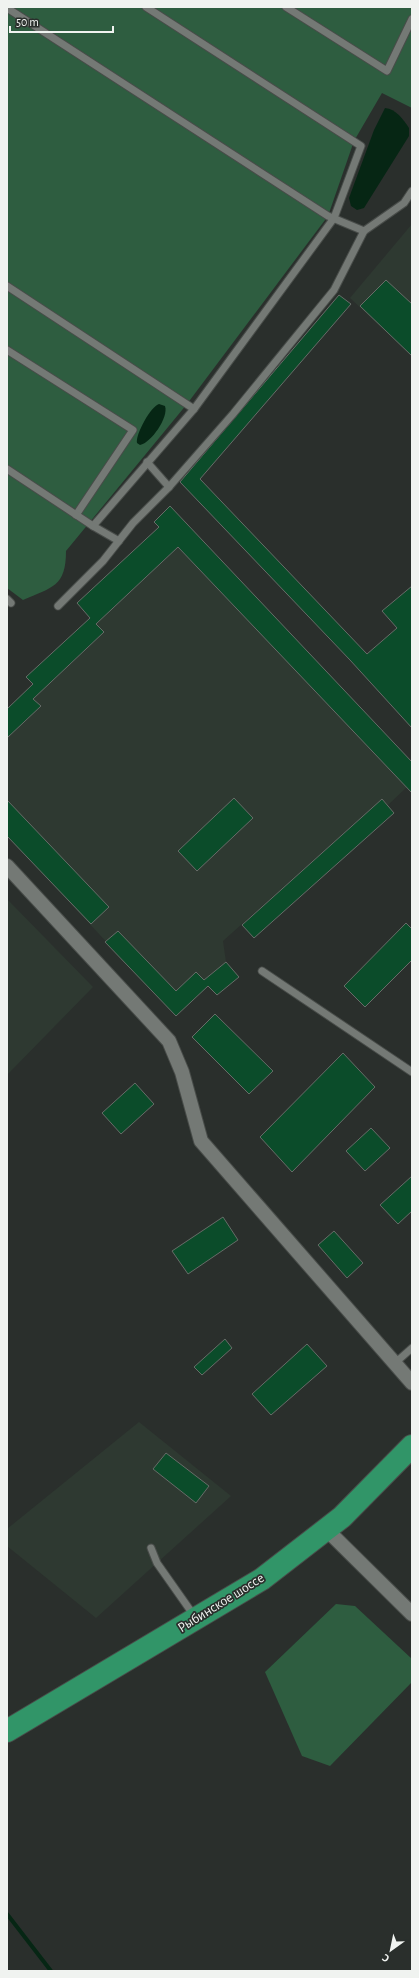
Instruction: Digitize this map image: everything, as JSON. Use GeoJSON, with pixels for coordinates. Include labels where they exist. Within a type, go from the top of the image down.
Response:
{"type":"FeatureCollection","features":[{"type":"Feature","properties":{"kind":"main road","name":"Рыбинское шоссе"},"geometry":{"type":"LineString","coordinates":[[7,1731],[262,1579],[342,1517],[412,1446]]}},
{"type":"Feature","properties":{"kind":"street"},"geometry":{"type":"LineString","coordinates":[[7,866],[170,1041],[182,1072],[201,1141],[412,1383]]}},
{"type":"Feature","properties":{"kind":"street"},"geometry":{"type":"LineString","coordinates":[[326,1530],[412,1614]]}},
{"type":"Feature","properties":{"kind":"lane"},"geometry":{"type":"LineString","coordinates":[[94,526],[147,462],[194,409],[334,218],[361,146],[146,7]]}},
{"type":"Feature","properties":{"kind":"lane"},"geometry":{"type":"LineString","coordinates":[[286,7],[387,71],[412,19]]}},
{"type":"Feature","properties":{"kind":"lane"},"geometry":{"type":"LineString","coordinates":[[7,8],[334,218],[364,231]]}},
{"type":"Feature","properties":{"kind":"lane"},"geometry":{"type":"LineString","coordinates":[[58,606],[103,560],[133,523],[170,487],[233,414],[334,290],[364,231],[404,203],[412,191]]}},
{"type":"Feature","properties":{"kind":"lane"},"geometry":{"type":"LineString","coordinates":[[7,286],[194,409]]}},
{"type":"Feature","properties":{"kind":"lane"},"geometry":{"type":"LineString","coordinates":[[7,350],[132,430],[76,515]]}},
{"type":"Feature","properties":{"kind":"lane"},"geometry":{"type":"LineString","coordinates":[[147,462],[170,487]]}},
{"type":"Feature","properties":{"kind":"lane"},"geometry":{"type":"LineString","coordinates":[[7,469],[76,515],[119,541]]}},
{"type":"Feature","properties":{"kind":"lane"},"geometry":{"type":"LineString","coordinates":[[262,972],[412,1072]]}},
{"type":"Feature","properties":{"kind":"lane"},"geometry":{"type":"LineString","coordinates":[[395,1363],[412,1348]]}},
{"type":"Feature","properties":{"kind":"lane"},"geometry":{"type":"LineString","coordinates":[[151,1548],[156,1563],[197,1619]]}},
{"type":"Feature","properties":{"kind":"shaded area"},"geometry":{"type":"Polygon","coordinates":[[[7,7],[412,7],[412,108],[382,93],[354,141],[328,216],[187,404],[66,551],[65,563],[60,579],[42,592],[23,600],[7,588],[7,7]]]}},
{"type":"Feature","properties":{"kind":"shaded area"},"geometry":{"type":"Polygon","coordinates":[[[385,108],[393,110],[402,118],[409,128],[409,136],[364,208],[357,210],[351,206],[349,198],[374,130],[385,108]]]}},
{"type":"Feature","properties":{"kind":"shaded area"},"geometry":{"type":"Polygon","coordinates":[[[412,224],[412,356],[350,298],[412,224]]]}},
{"type":"Feature","properties":{"kind":"shaded area"},"geometry":{"type":"Polygon","coordinates":[[[159,404],[165,406],[166,411],[162,423],[149,440],[140,445],[137,443],[138,434],[148,415],[159,404]]]}},
{"type":"Feature","properties":{"kind":"shaded area"},"geometry":{"type":"Polygon","coordinates":[[[178,547],[407,787],[388,805],[382,799],[223,941],[226,962],[204,980],[208,986],[176,1016],[7,836],[7,709],[26,691],[34,698],[104,632],[96,624],[178,547]]]}},
{"type":"Feature","properties":{"kind":"shaded area"},"geometry":{"type":"Polygon","coordinates":[[[7,899],[93,987],[7,1075],[7,899]]]}},
{"type":"Feature","properties":{"kind":"shaded area"},"geometry":{"type":"Polygon","coordinates":[[[139,1422],[231,1496],[96,1618],[7,1546],[7,1529],[139,1422]]]}},
{"type":"Feature","properties":{"kind":"shaded area"},"geometry":{"type":"Polygon","coordinates":[[[336,1604],[355,1606],[412,1659],[412,1682],[330,1766],[302,1756],[265,1672],[336,1604]]]}},
{"type":"Feature","properties":{"kind":"building"},"geometry":{"type":"Polygon","coordinates":[[[386,280],[412,304],[412,356],[360,306],[386,280]]]}},
{"type":"Feature","properties":{"kind":"building"},"geometry":{"type":"Polygon","coordinates":[[[339,295],[351,304],[200,479],[367,654],[397,628],[382,611],[412,586],[412,728],[350,660],[180,482],[339,295]]]}},
{"type":"Feature","properties":{"kind":"building"},"geometry":{"type":"Polygon","coordinates":[[[170,506],[412,762],[412,793],[178,547],[96,624],[104,632],[33,699],[41,706],[7,738],[7,709],[33,684],[26,677],[90,618],[77,603],[159,527],[154,522],[170,506]]]}},
{"type":"Feature","properties":{"kind":"building"},"geometry":{"type":"Polygon","coordinates":[[[234,798],[253,818],[197,871],[178,851],[234,798]]]}},
{"type":"Feature","properties":{"kind":"building"},"geometry":{"type":"Polygon","coordinates":[[[382,799],[394,813],[254,938],[242,925],[382,799]]]}},
{"type":"Feature","properties":{"kind":"building"},"geometry":{"type":"Polygon","coordinates":[[[7,800],[109,907],[91,924],[7,836],[7,800]]]}},
{"type":"Feature","properties":{"kind":"building"},"geometry":{"type":"Polygon","coordinates":[[[406,923],[412,929],[412,960],[365,1007],[344,986],[406,923]]]}},
{"type":"Feature","properties":{"kind":"building"},"geometry":{"type":"Polygon","coordinates":[[[118,931],[176,991],[196,972],[204,980],[226,962],[239,977],[217,995],[208,986],[176,1016],[105,942],[118,931]]]}},
{"type":"Feature","properties":{"kind":"building"},"geometry":{"type":"Polygon","coordinates":[[[215,1014],[273,1071],[249,1094],[192,1037],[215,1014]]]}},
{"type":"Feature","properties":{"kind":"building"},"geometry":{"type":"Polygon","coordinates":[[[343,1053],[375,1087],[292,1172],[260,1137],[343,1053]]]}},
{"type":"Feature","properties":{"kind":"building"},"geometry":{"type":"Polygon","coordinates":[[[135,1083],[154,1104],[121,1134],[102,1113],[135,1083]]]}},
{"type":"Feature","properties":{"kind":"building"},"geometry":{"type":"Polygon","coordinates":[[[371,1128],[390,1148],[365,1171],[346,1151],[371,1128]]]}},
{"type":"Feature","properties":{"kind":"building"},"geometry":{"type":"Polygon","coordinates":[[[412,1176],[412,1211],[398,1224],[380,1205],[412,1176]]]}},
{"type":"Feature","properties":{"kind":"building"},"geometry":{"type":"Polygon","coordinates":[[[223,1217],[238,1240],[188,1274],[172,1251],[223,1217]]]}},
{"type":"Feature","properties":{"kind":"building"},"geometry":{"type":"Polygon","coordinates":[[[334,1231],[363,1263],[347,1278],[318,1245],[334,1231]]]}},
{"type":"Feature","properties":{"kind":"building"},"geometry":{"type":"Polygon","coordinates":[[[225,1339],[232,1348],[202,1375],[194,1367],[225,1339]]]}},
{"type":"Feature","properties":{"kind":"building"},"geometry":{"type":"Polygon","coordinates":[[[307,1344],[327,1366],[271,1415],[252,1394],[307,1344]]]}},
{"type":"Feature","properties":{"kind":"building"},"geometry":{"type":"Polygon","coordinates":[[[166,1453],[209,1486],[196,1503],[153,1469],[166,1453]]]}},
{"type":"Feature","properties":{"kind":"waterway"},"geometry":{"type":"LineString","coordinates":[[7,1914],[51,1971]]}}]}
